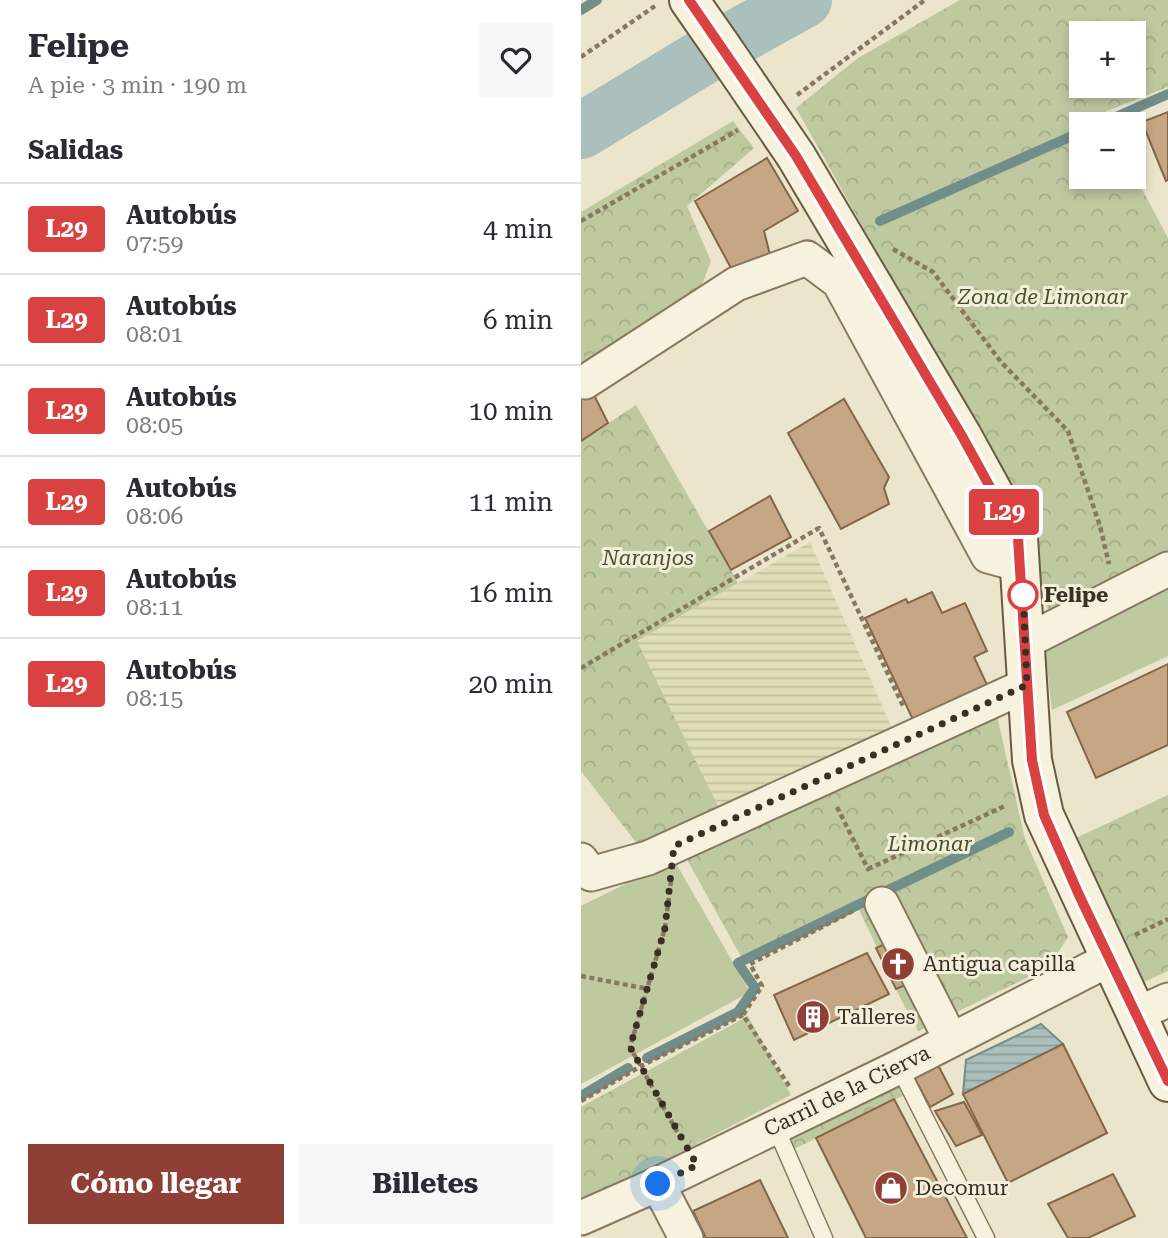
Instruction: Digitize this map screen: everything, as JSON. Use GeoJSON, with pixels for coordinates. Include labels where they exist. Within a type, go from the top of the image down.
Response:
{"type":"FeatureCollection","features":[{"type":"Feature","properties":{"kind":"main road"},"geometry":{"type":"LineString","coordinates":[[682,2],[796,156],[962,436],[1018,538],[1032,760],[1044,815],[1110,959],[1152,1007],[1168,1082]]}},
{"type":"Feature","properties":{"kind":"street"},"geometry":{"type":"LineString","coordinates":[[585,382],[736,284],[807,258],[839,282],[988,556],[1021,565]]}},
{"type":"Feature","properties":{"kind":"street"},"geometry":{"type":"LineString","coordinates":[[1025,642],[1168,569]]}},
{"type":"Feature","properties":{"kind":"street"},"geometry":{"type":"LineString","coordinates":[[581,860],[591,874],[648,858],[1027,685]]}},
{"type":"Feature","properties":{"kind":"street"},"geometry":{"type":"LineString","coordinates":[[880,901],[951,1040]]}},
{"type":"Feature","properties":{"kind":"street","name":"Carril de la Cierva"},"geometry":{"type":"LineString","coordinates":[[581,1217],[658,1184],[899,1067],[1110,959]]}},
{"type":"Feature","properties":{"kind":"street"},"geometry":{"type":"LineString","coordinates":[[658,1184],[686,1238]]}},
{"type":"Feature","properties":{"kind":"lane"},"geometry":{"type":"LineString","coordinates":[[899,1067],[986,1238]]}},
{"type":"Feature","properties":{"kind":"lane"},"geometry":{"type":"LineString","coordinates":[[775,1126],[824,1238]]}},
{"type":"Feature","properties":{"kind":"path"},"geometry":{"type":"LineString","coordinates":[[796,96],[925,0]]}},
{"type":"Feature","properties":{"kind":"path"},"geometry":{"type":"LineString","coordinates":[[581,57],[682,2]]}},
{"type":"Feature","properties":{"kind":"path"},"geometry":{"type":"LineString","coordinates":[[581,221],[748,123]]}},
{"type":"Feature","properties":{"kind":"path"},"geometry":{"type":"LineString","coordinates":[[857,263],[892,248],[933,272],[1001,362],[1068,431],[1100,526],[1116,595]]}},
{"type":"Feature","properties":{"kind":"path"},"geometry":{"type":"LineString","coordinates":[[581,668],[819,528],[918,736]]}},
{"type":"Feature","properties":{"kind":"path"},"geometry":{"type":"LineString","coordinates":[[581,1101],[641,1066],[743,1015],[762,986],[750,964],[880,901],[868,869],[823,779]]}},
{"type":"Feature","properties":{"kind":"path"},"geometry":{"type":"LineString","coordinates":[[868,869],[1039,790]]}},
{"type":"Feature","properties":{"kind":"path"},"geometry":{"type":"LineString","coordinates":[[674,846],[665,928],[630,1047],[697,1165]]}},
{"type":"Feature","properties":{"kind":"path"},"geometry":{"type":"LineString","coordinates":[[581,976],[648,989]]}},
{"type":"Feature","properties":{"kind":"path"},"geometry":{"type":"LineString","coordinates":[[743,1015],[805,1111]]}},
{"type":"Feature","properties":{"kind":"shaded area"},"geometry":{"type":"Polygon","coordinates":[[[810,542],[895,735],[718,806],[637,641],[810,542]]]}},
{"type":"Feature","properties":{"kind":"shaded area"},"geometry":{"type":"Polygon","coordinates":[[[1041,1024],[1063,1044],[963,1094],[966,1060],[1041,1024]]]}},
{"type":"Feature","properties":{"kind":"green space","name":"Zona de Limonar"},"geometry":{"type":"Polygon","coordinates":[[[960,0],[1168,0],[1168,87],[1146,96],[1146,21],[1069,21],[1069,98],[1140,98],[1105,112],[1069,112],[1069,189],[1142,189],[1168,238],[1168,562],[1048,610],[1027,520],[796,108],[858,58],[960,0]]]}},
{"type":"Feature","properties":{"kind":"green space"},"geometry":{"type":"Polygon","coordinates":[[[733,121],[754,148],[687,206],[711,261],[696,301],[581,378],[581,212],[733,121]]]}},
{"type":"Feature","properties":{"kind":"green space","name":"Naranjos"},"geometry":{"type":"Polygon","coordinates":[[[636,405],[738,583],[637,641],[718,806],[648,858],[581,771],[581,441],[636,405]]]}},
{"type":"Feature","properties":{"kind":"green space"},"geometry":{"type":"Polygon","coordinates":[[[1168,587],[1168,656],[1052,710],[1045,650],[1168,587]]]}},
{"type":"Feature","properties":{"kind":"green space","name":"Limonar"},"geometry":{"type":"Polygon","coordinates":[[[995,707],[1025,839],[1068,937],[1049,967],[918,1031],[857,906],[744,962],[685,856],[995,707]]]}},
{"type":"Feature","properties":{"kind":"green space"},"geometry":{"type":"Polygon","coordinates":[[[1168,795],[1168,971],[1142,983],[1090,888],[1076,838],[1168,795]]]}},
{"type":"Feature","properties":{"kind":"green space"},"geometry":{"type":"Polygon","coordinates":[[[674,860],[750,992],[581,1084],[581,906],[674,860]]]}},
{"type":"Feature","properties":{"kind":"green space"},"geometry":{"type":"Polygon","coordinates":[[[748,1016],[791,1095],[582,1203],[581,1107],[748,1016]]]}},
{"type":"Feature","properties":{"kind":"green space"},"geometry":{"type":"Polygon","coordinates":[[[648,1071],[695,1145],[581,1203],[581,1107],[648,1071]]]}},
{"type":"Feature","properties":{"kind":"green space"},"geometry":{"type":"Polygon","coordinates":[[[913,1075],[919,1088],[792,1150],[786,1138],[913,1075]]]}},
{"type":"Feature","properties":{"kind":"building"},"geometry":{"type":"Polygon","coordinates":[[[1168,112],[1166,181],[1146,132],[1146,120],[1168,112]]]}},
{"type":"Feature","properties":{"kind":"building"},"geometry":{"type":"Polygon","coordinates":[[[767,158],[798,211],[764,231],[770,255],[732,270],[695,201],[767,158]]]}},
{"type":"Feature","properties":{"kind":"building"},"geometry":{"type":"Polygon","coordinates":[[[590,387],[608,423],[581,441],[581,392],[590,387]]]}},
{"type":"Feature","properties":{"kind":"building"},"geometry":{"type":"Polygon","coordinates":[[[844,399],[889,477],[884,488],[889,504],[841,529],[788,433],[844,399]]]}},
{"type":"Feature","properties":{"kind":"building"},"geometry":{"type":"Polygon","coordinates":[[[770,496],[791,537],[731,570],[709,531],[770,496]]]}},
{"type":"Feature","properties":{"kind":"building"},"geometry":{"type":"Polygon","coordinates":[[[932,592],[942,613],[965,603],[987,651],[974,657],[989,689],[915,724],[865,618],[906,599],[908,603],[932,592]]]}},
{"type":"Feature","properties":{"kind":"building"},"geometry":{"type":"Polygon","coordinates":[[[1168,664],[1168,745],[1096,778],[1067,712],[1168,664]]]}},
{"type":"Feature","properties":{"kind":"building","name":"Antigua capilla"},"geometry":{"type":"Polygon","coordinates":[[[899,938],[920,979],[896,989],[876,948],[899,938]]]}},
{"type":"Feature","properties":{"kind":"building","name":"Talleres"},"geometry":{"type":"Polygon","coordinates":[[[867,953],[889,994],[794,1040],[774,995],[867,953]]]}},
{"type":"Feature","properties":{"kind":"building"},"geometry":{"type":"Polygon","coordinates":[[[1063,1044],[1107,1133],[1008,1183],[963,1094],[1063,1044]]]}},
{"type":"Feature","properties":{"kind":"building"},"geometry":{"type":"Polygon","coordinates":[[[937,1063],[953,1094],[930,1107],[913,1075],[937,1063]]]}},
{"type":"Feature","properties":{"kind":"building","name":"Decomur"},"geometry":{"type":"Polygon","coordinates":[[[894,1099],[967,1238],[866,1238],[816,1138],[894,1099]]]}},
{"type":"Feature","properties":{"kind":"building"},"geometry":{"type":"Polygon","coordinates":[[[964,1102],[982,1135],[956,1146],[935,1111],[964,1102]]]}},
{"type":"Feature","properties":{"kind":"building"},"geometry":{"type":"Polygon","coordinates":[[[1113,1174],[1135,1216],[1088,1238],[1068,1238],[1048,1204],[1113,1174]]]}},
{"type":"Feature","properties":{"kind":"building"},"geometry":{"type":"Polygon","coordinates":[[[760,1180],[788,1238],[706,1238],[693,1211],[760,1180]]]}},
{"type":"Feature","properties":{"kind":"waterway"},"geometry":{"type":"LineString","coordinates":[[581,10],[597,0]]}},
{"type":"Feature","properties":{"kind":"waterway"},"geometry":{"type":"LineString","coordinates":[[581,131],[721,46],[804,0]]}},
{"type":"Feature","properties":{"kind":"waterway"},"geometry":{"type":"LineString","coordinates":[[1127,112],[1168,94]]}},
{"type":"Feature","properties":{"kind":"waterway"},"geometry":{"type":"LineString","coordinates":[[880,221],[1069,137]]}},
{"type":"Feature","properties":{"kind":"waterway"},"geometry":{"type":"LineString","coordinates":[[882,893],[1009,832]]}},
{"type":"Feature","properties":{"kind":"waterway"},"geometry":{"type":"LineString","coordinates":[[647,1058],[738,1012],[755,988],[738,963],[870,899]]}},
{"type":"Feature","properties":{"kind":"waterway"},"geometry":{"type":"LineString","coordinates":[[581,1096],[628,1068]]}},
{"type":"Feature","properties":{"kind":"bus line","name":"L29"},"geometry":{"type":"LineString","coordinates":[[689,0],[796,156],[962,436],[1018,538],[1032,760],[1044,815],[1168,1081]]}},
{"type":"Feature","properties":{"kind":"place","name":"Felipe"},"geometry":{"type":"Point","coordinates":[1023,595]}},
{"type":"Feature","properties":{"kind":"place","name":"Antigua capilla"},"geometry":{"type":"Point","coordinates":[898,964]}},
{"type":"Feature","properties":{"kind":"place","name":"Talleres"},"geometry":{"type":"Point","coordinates":[813,1017]}},
{"type":"Feature","properties":{"kind":"place","name":"Decomur"},"geometry":{"type":"Point","coordinates":[891,1188]}},
{"type":"Feature","properties":{"kind":"route"},"geometry":{"type":"LineString","coordinates":[[658,1184],[697,1165],[630,1047],[665,928],[674,846],[1027,685],[1023,590],[1023,595]]}}]}
